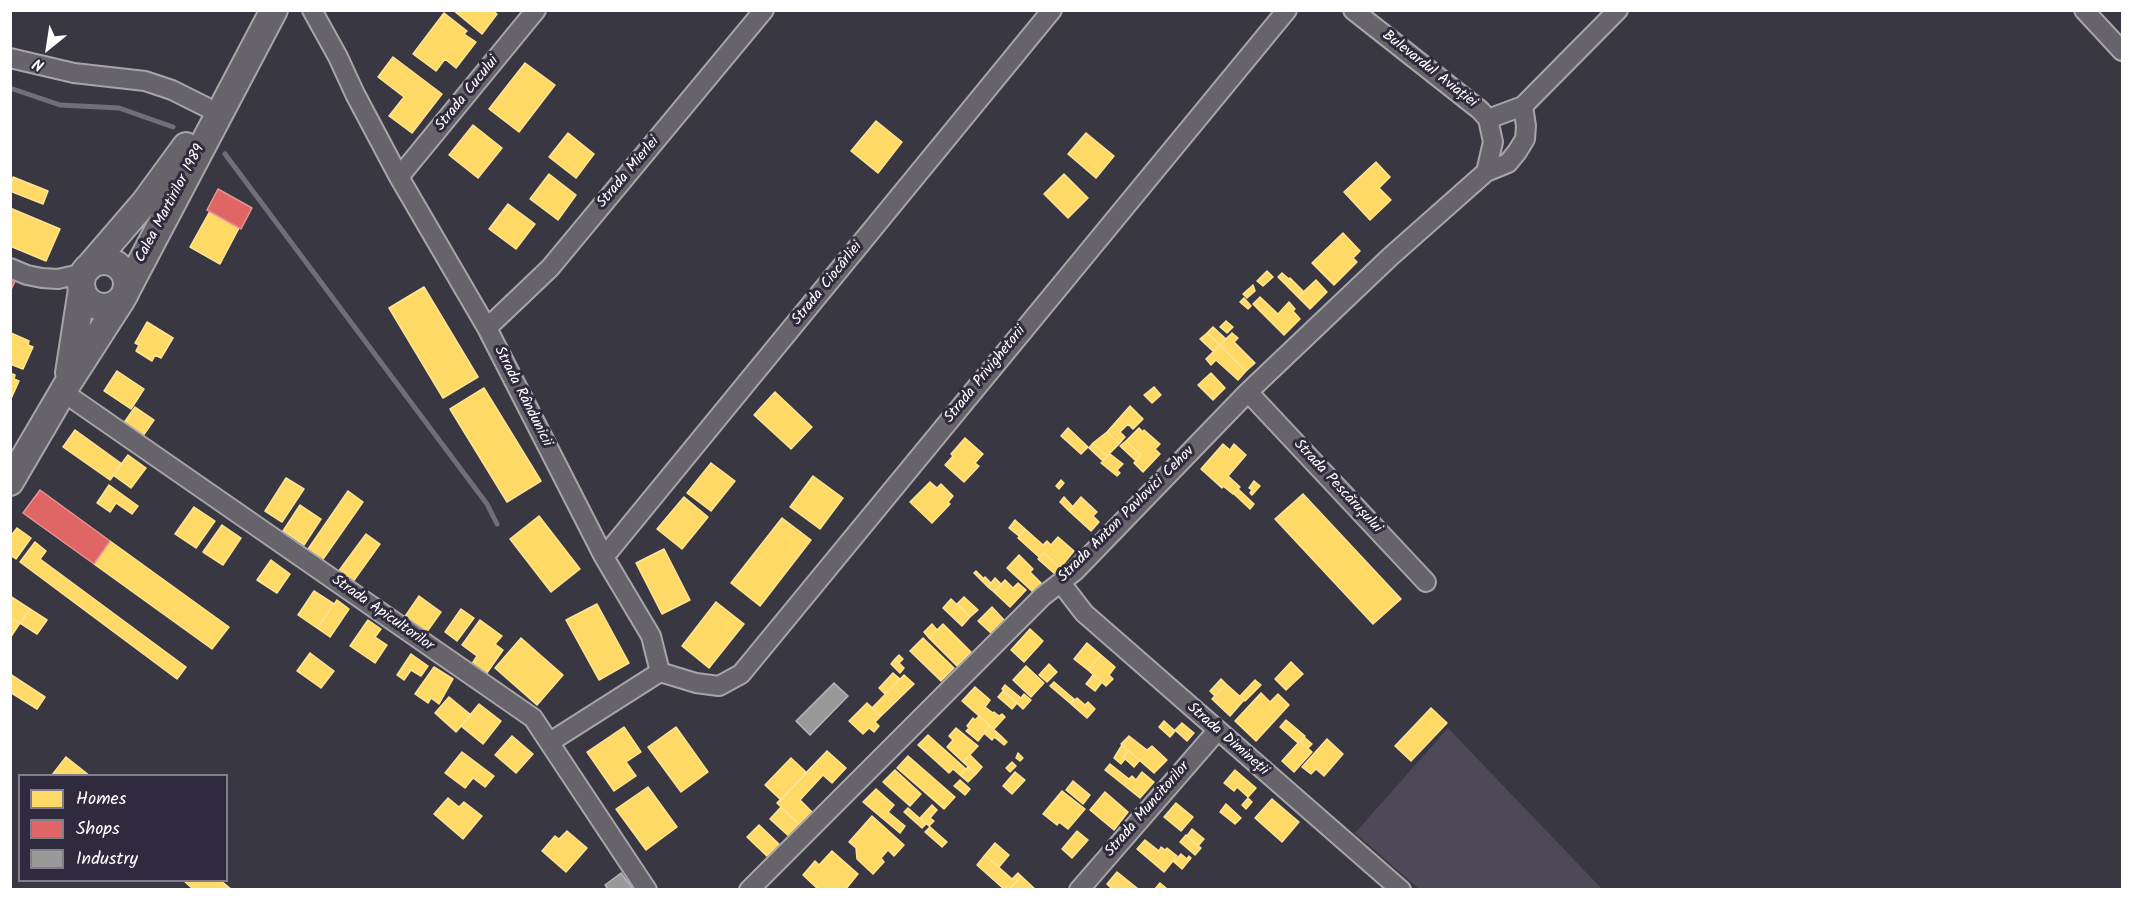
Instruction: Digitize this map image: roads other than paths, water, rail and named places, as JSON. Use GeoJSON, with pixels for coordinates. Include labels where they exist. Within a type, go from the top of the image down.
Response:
{"type":"FeatureCollection","features":[{"type":"Feature","properties":{"kind":"main road"},"geometry":{"type":"LineString","coordinates":[[212,112],[257,10]]}},
{"type":"Feature","properties":{"kind":"main road"},"geometry":{"type":"LineString","coordinates":[[212,112],[274,10]]}},
{"type":"Feature","properties":{"kind":"main road","name":"Calea Martirilor 1989"},"geometry":{"type":"LineString","coordinates":[[65,387],[85,276],[174,165],[212,112]]}},
{"type":"Feature","properties":{"kind":"main road","name":"Calea Martirilor 1989"},"geometry":{"type":"LineString","coordinates":[[10,482],[65,387],[124,296],[212,112]]}},
{"type":"Feature","properties":{"kind":"main road"},"geometry":{"type":"LineString","coordinates":[[103,262],[118,266],[126,279],[124,296],[110,307],[96,306],[84,296],[85,276],[103,262]]}},
{"type":"Feature","properties":{"kind":"street","name":"Strada Rândunicii"},"geometry":{"type":"LineString","coordinates":[[312,10],[399,177],[487,328],[604,557],[651,636],[660,672]]}},
{"type":"Feature","properties":{"kind":"street","name":"Strada Cucului"},"geometry":{"type":"LineString","coordinates":[[399,177],[536,10]]}},
{"type":"Feature","properties":{"kind":"street","name":"Strada Mierlei"},"geometry":{"type":"LineString","coordinates":[[487,328],[550,268],[764,10]]}},
{"type":"Feature","properties":{"kind":"street","name":"Strada Ciocârliei"},"geometry":{"type":"LineString","coordinates":[[604,557],[1052,10]]}},
{"type":"Feature","properties":{"kind":"street","name":"Strada Privighetorii"},"geometry":{"type":"LineString","coordinates":[[660,672],[696,683],[719,686],[741,674],[1287,10]]}},
{"type":"Feature","properties":{"kind":"street","name":"Bulevardul Aviației"},"geometry":{"type":"LineString","coordinates":[[1353,10],[1480,110],[1488,119],[1493,142],[1486,172]]}},
{"type":"Feature","properties":{"kind":"street"},"geometry":{"type":"LineString","coordinates":[[1488,119],[1523,106],[1618,10]]}},
{"type":"Feature","properties":{"kind":"street"},"geometry":{"type":"LineString","coordinates":[[2084,10],[2122,51]]}},
{"type":"Feature","properties":{"kind":"street"},"geometry":{"type":"LineString","coordinates":[[10,58],[74,73],[146,81],[172,90],[212,112]]}},
{"type":"Feature","properties":{"kind":"street","name":"Strada Anton Pavlovici Cehov"},"geometry":{"type":"LineString","coordinates":[[750,890],[1043,596],[1083,563],[1248,392],[1390,257],[1486,172],[1508,163],[1525,139],[1523,106]]}},
{"type":"Feature","properties":{"kind":"street"},"geometry":{"type":"LineString","coordinates":[[10,268],[42,278],[85,276]]}},
{"type":"Feature","properties":{"kind":"street","name":"Strada Apicultorilor"},"geometry":{"type":"LineString","coordinates":[[65,387],[533,718],[647,890]]}},
{"type":"Feature","properties":{"kind":"street","name":"Strada Pescărușului"},"geometry":{"type":"LineString","coordinates":[[1248,392],[1426,582]]}},
{"type":"Feature","properties":{"kind":"street","name":"Strada Dimineții"},"geometry":{"type":"LineString","coordinates":[[1061,583],[1084,613],[1401,890]]}},
{"type":"Feature","properties":{"kind":"street"},"geometry":{"type":"LineString","coordinates":[[550,742],[660,672]]}},
{"type":"Feature","properties":{"kind":"street","name":"Strada Muncitorilor"},"geometry":{"type":"LineString","coordinates":[[1079,890],[1217,731]]}},
{"type":"Feature","properties":{"kind":"waterway"},"geometry":{"type":"LineString","coordinates":[[10,88],[60,105],[119,108],[173,127]]}},
{"type":"Feature","properties":{"kind":"waterway"},"geometry":{"type":"LineString","coordinates":[[225,154],[487,504],[497,524]]}}]}
